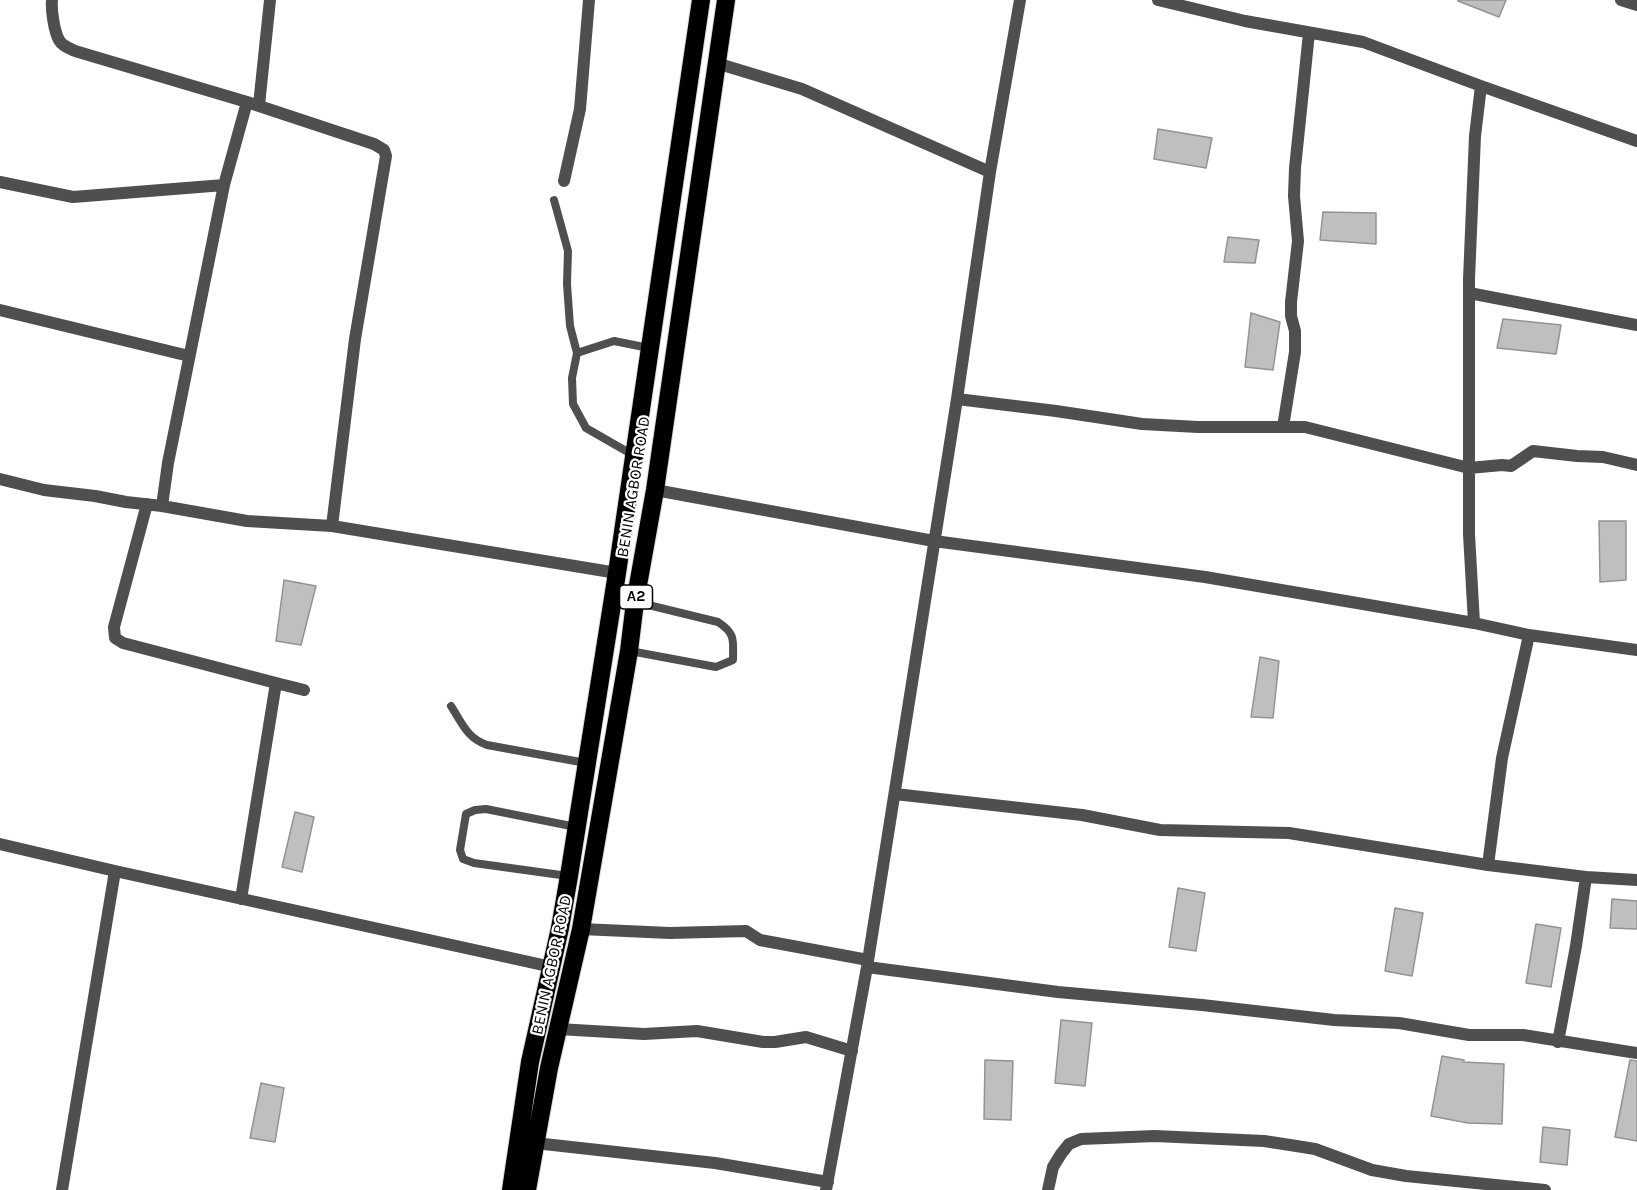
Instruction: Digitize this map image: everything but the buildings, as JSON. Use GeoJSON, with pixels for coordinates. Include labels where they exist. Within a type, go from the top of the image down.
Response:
{"type":"FeatureCollection","features":[{"type":"Feature","properties":{"kind":"highway","name":"BENIN AGBOR ROAD"},"geometry":{"type":"LineString","coordinates":[[511,1190],[530,1062],[552,967],[569,876],[617,573],[701,0]]}},
{"type":"Feature","properties":{"kind":"highway","name":"BENIN AGBOR ROAD"},"geometry":{"type":"LineString","coordinates":[[527,1190],[558,1029],[581,929],[629,651],[635,602],[655,489],[726,0]]}},
{"type":"Feature","properties":{"kind":"street"},"geometry":{"type":"LineString","coordinates":[[52,0],[59,40],[64,46],[75,51],[253,104],[374,144],[384,150],[386,156],[355,339],[332,526]]}},
{"type":"Feature","properties":{"kind":"street"},"geometry":{"type":"LineString","coordinates":[[162,506],[168,462],[224,185],[253,104],[270,0]]}},
{"type":"Feature","properties":{"kind":"street"},"geometry":{"type":"LineString","coordinates":[[564,181],[580,109],[589,0]]}},
{"type":"Feature","properties":{"kind":"street"},"geometry":{"type":"LineString","coordinates":[[535,1143],[715,1163],[827,1186],[868,964],[957,399],[990,172],[1020,0]]}},
{"type":"Feature","properties":{"kind":"street"},"geometry":{"type":"LineString","coordinates":[[1158,0],[1245,21],[1363,42],[1637,141]]}},
{"type":"Feature","properties":{"kind":"street"},"geometry":{"type":"LineString","coordinates":[[1621,0],[1637,6]]}},
{"type":"Feature","properties":{"kind":"street"},"geometry":{"type":"LineString","coordinates":[[1283,427],[1295,352],[1291,302],[1298,241],[1294,196],[1295,168],[1309,33]]}},
{"type":"Feature","properties":{"kind":"street"},"geometry":{"type":"LineString","coordinates":[[716,63],[802,89],[990,172]]}},
{"type":"Feature","properties":{"kind":"street"},"geometry":{"type":"LineString","coordinates":[[1474,622],[1469,534],[1469,293],[1475,136],[1481,86]]}},
{"type":"Feature","properties":{"kind":"street"},"geometry":{"type":"LineString","coordinates":[[0,182],[74,197],[224,185]]}},
{"type":"Feature","properties":{"kind":"street"},"geometry":{"type":"LineString","coordinates":[[1469,293],[1637,325]]}},
{"type":"Feature","properties":{"kind":"street"},"geometry":{"type":"LineString","coordinates":[[0,310],[189,356]]}},
{"type":"Feature","properties":{"kind":"street"},"geometry":{"type":"LineString","coordinates":[[957,399],[1142,424],[1198,428],[1305,427],[1469,468],[1511,466],[1533,451],[1603,457],[1637,465]]}},
{"type":"Feature","properties":{"kind":"street"},"geometry":{"type":"LineString","coordinates":[[0,479],[44,490],[162,506],[262,523],[332,526],[617,573]]}},
{"type":"Feature","properties":{"kind":"street"},"geometry":{"type":"LineString","coordinates":[[655,489],[934,541],[1205,578],[1474,622],[1529,635],[1637,650]]}},
{"type":"Feature","properties":{"kind":"street"},"geometry":{"type":"LineString","coordinates":[[147,504],[114,627],[115,638],[123,643],[304,690]]}},
{"type":"Feature","properties":{"kind":"street"},"geometry":{"type":"LineString","coordinates":[[1488,865],[1502,758],[1529,635]]}},
{"type":"Feature","properties":{"kind":"street"},"geometry":{"type":"LineString","coordinates":[[242,899],[276,683]]}},
{"type":"Feature","properties":{"kind":"street"},"geometry":{"type":"LineString","coordinates":[[895,794],[1082,815],[1160,830],[1289,833],[1488,865],[1586,878],[1637,880]]}},
{"type":"Feature","properties":{"kind":"street"},"geometry":{"type":"LineString","coordinates":[[0,844],[552,967]]}},
{"type":"Feature","properties":{"kind":"street"},"geometry":{"type":"LineString","coordinates":[[62,1190],[115,871]]}},
{"type":"Feature","properties":{"kind":"street"},"geometry":{"type":"LineString","coordinates":[[1558,1042],[1586,878]]}},
{"type":"Feature","properties":{"kind":"street"},"geometry":{"type":"LineString","coordinates":[[581,929],[670,933],[746,931],[760,939],[868,964],[1058,992],[1334,1020],[1399,1023],[1469,1035],[1523,1035],[1637,1053]]}},
{"type":"Feature","properties":{"kind":"street"},"geometry":{"type":"LineString","coordinates":[[558,1029],[644,1034],[697,1031],[762,1042],[806,1037],[852,1051]]}},
{"type":"Feature","properties":{"kind":"street"},"geometry":{"type":"LineString","coordinates":[[1048,1190],[1053,1167],[1069,1144],[1081,1139],[1155,1136],[1290,1144],[1315,1149],[1372,1170],[1545,1190]]}},
{"type":"Feature","properties":{"kind":"lane"},"geometry":{"type":"LineString","coordinates":[[554,200],[568,251],[567,284],[570,326],[577,353],[572,378],[573,404],[586,428],[634,456]]}},
{"type":"Feature","properties":{"kind":"lane"},"geometry":{"type":"LineString","coordinates":[[577,353],[614,341],[650,348]]}},
{"type":"Feature","properties":{"kind":"lane"},"geometry":{"type":"LineString","coordinates":[[629,651],[716,667],[732,660],[733,636],[718,622],[635,602]]}},
{"type":"Feature","properties":{"kind":"lane"},"geometry":{"type":"LineString","coordinates":[[451,706],[469,735],[487,746],[586,763]]}},
{"type":"Feature","properties":{"kind":"lane"},"geometry":{"type":"LineString","coordinates":[[569,876],[474,863],[464,859],[460,850],[466,814],[474,810],[486,809],[576,827]]}}]}
